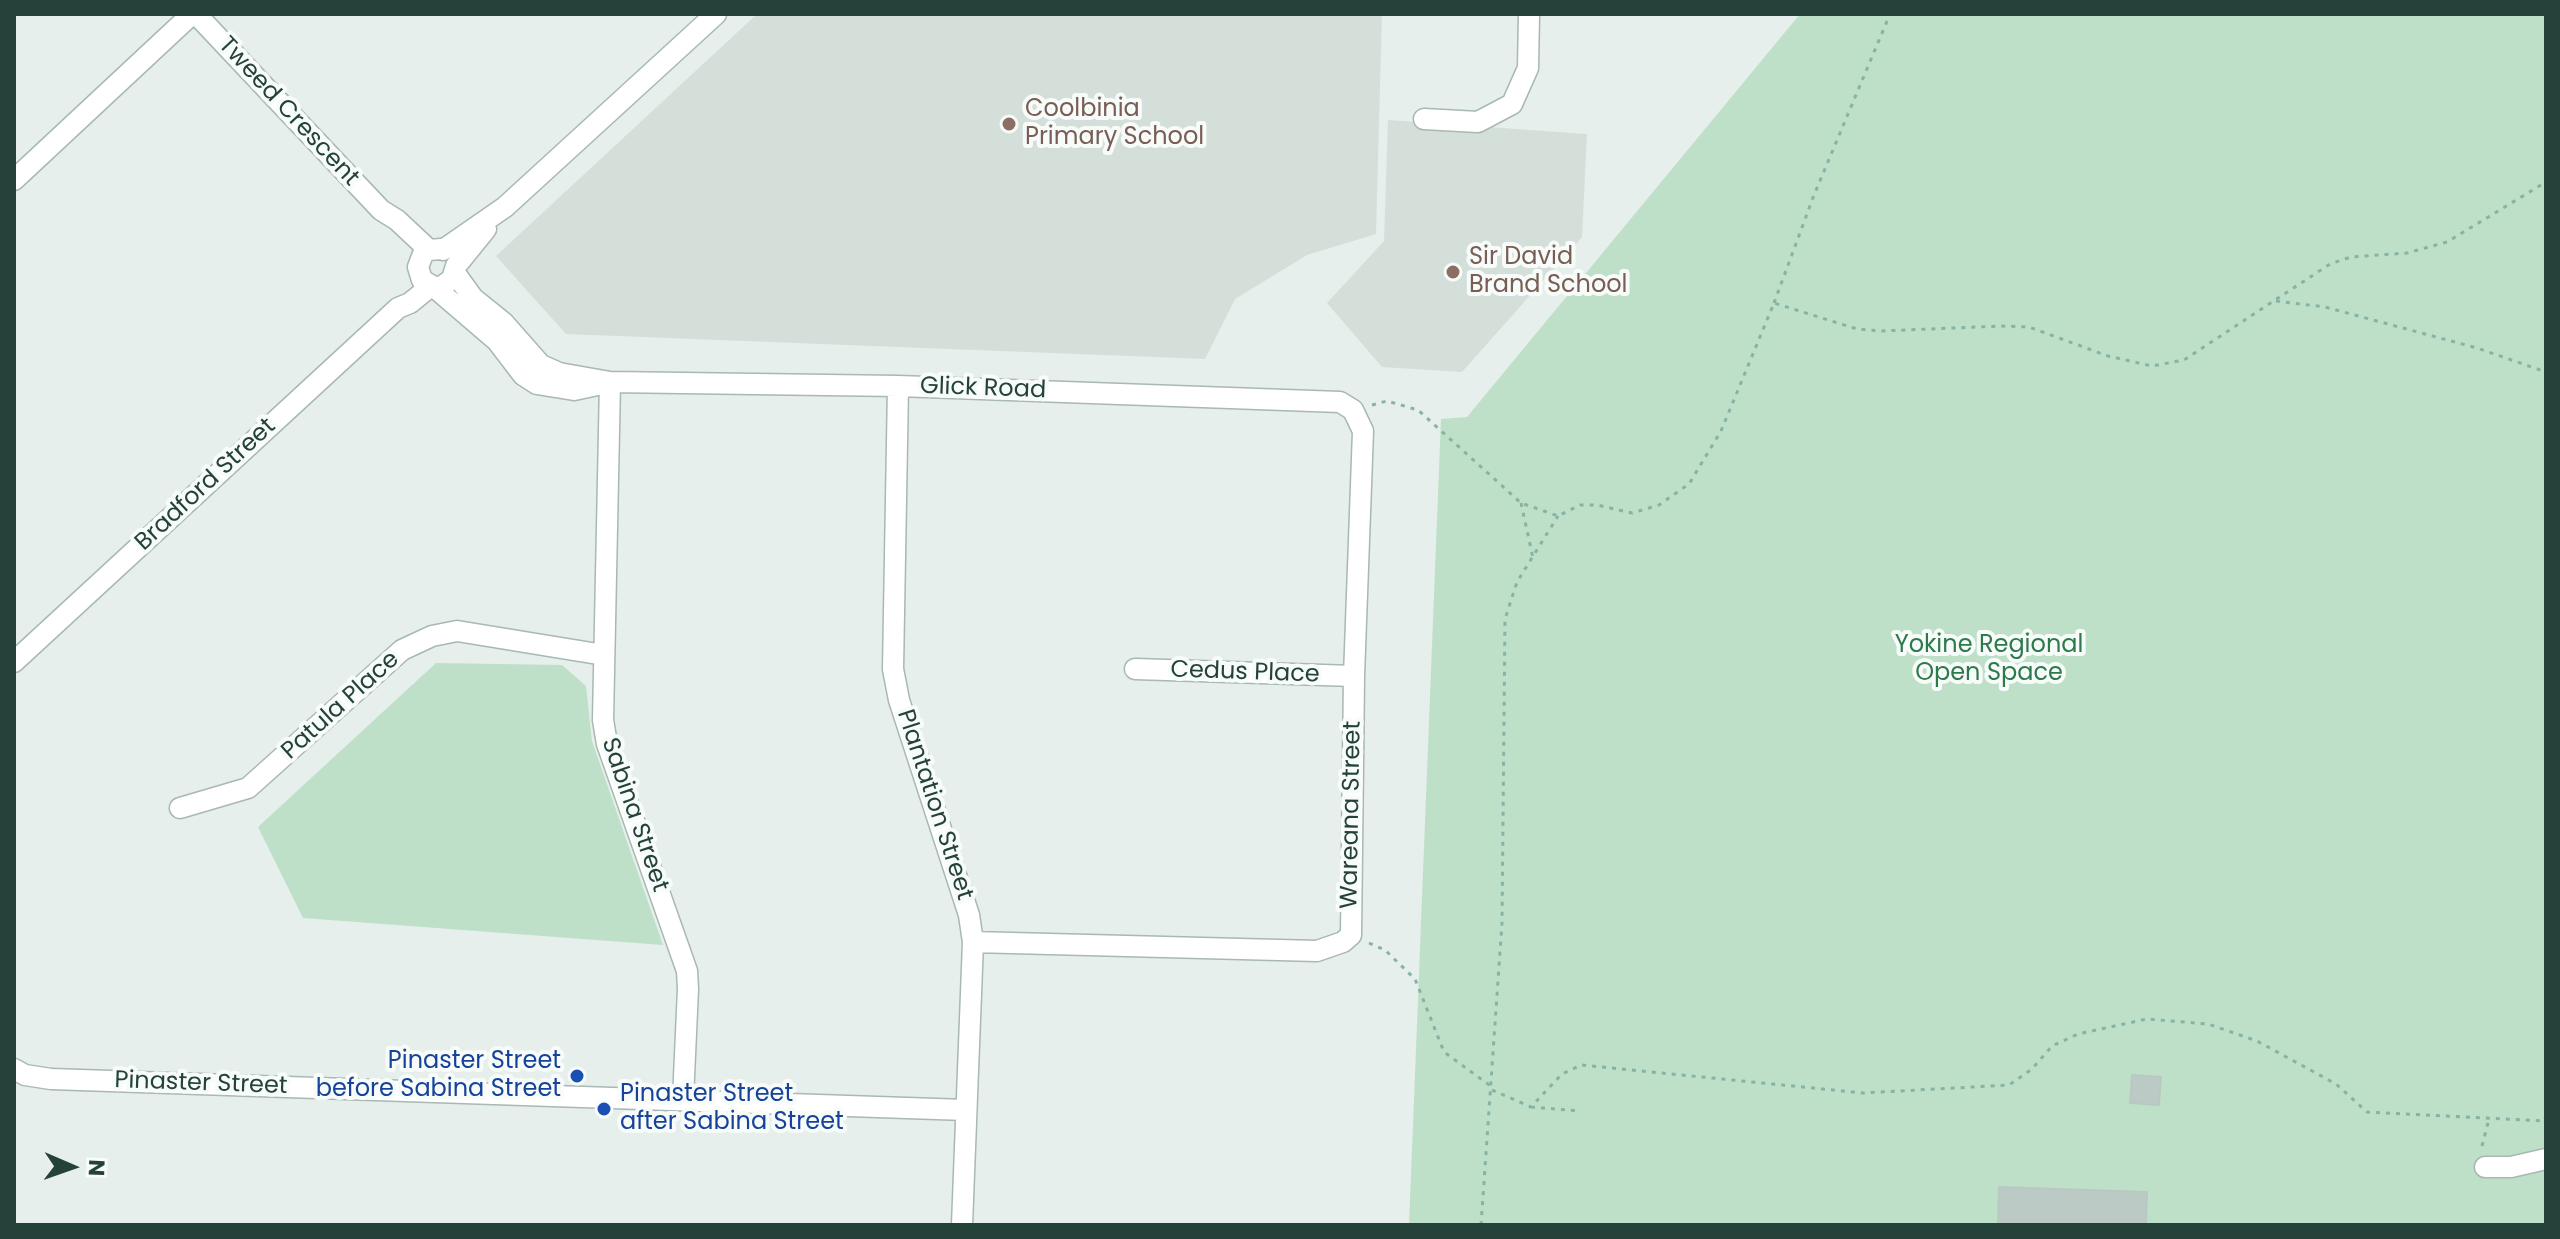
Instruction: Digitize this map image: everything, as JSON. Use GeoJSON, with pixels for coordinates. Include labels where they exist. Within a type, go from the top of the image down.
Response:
{"type":"FeatureCollection","features":[{"type":"Feature","properties":{"kind":"street"},"geometry":{"type":"LineString","coordinates":[[14,180],[194,14]]}},
{"type":"Feature","properties":{"kind":"street","name":"Tweed Crescent"},"geometry":{"type":"LineString","coordinates":[[194,14],[381,210],[397,220],[436,268]]}},
{"type":"Feature","properties":{"kind":"street","name":"Bradford Street"},"geometry":{"type":"LineString","coordinates":[[14,662],[398,308],[410,303],[436,268],[716,14]]}},
{"type":"Feature","properties":{"kind":"street"},"geometry":{"type":"LineString","coordinates":[[1424,119],[1478,122],[1512,104],[1528,68],[1529,14]]}},
{"type":"Feature","properties":{"kind":"street","name":"Glick Road"},"geometry":{"type":"LineString","coordinates":[[436,268],[523,375],[537,384],[574,390],[610,382],[898,386],[1340,402],[1353,410]]}},
{"type":"Feature","properties":{"kind":"street","name":"Sabina Street"},"geometry":{"type":"LineString","coordinates":[[610,382],[602,708],[607,744],[687,971],[683,1099]]}},
{"type":"Feature","properties":{"kind":"street","name":"Plantation Street"},"geometry":{"type":"LineString","coordinates":[[898,386],[893,669],[899,700],[969,915],[973,942],[962,1225]]}},
{"type":"Feature","properties":{"kind":"street","name":"Wareana Street"},"geometry":{"type":"LineString","coordinates":[[973,942],[1317,951],[1343,942],[1351,935],[1354,676],[1363,431],[1353,410]]}},
{"type":"Feature","properties":{"kind":"street","name":"Patula Place"},"geometry":{"type":"LineString","coordinates":[[180,808],[248,788],[402,650],[432,636],[457,631],[604,655]]}},
{"type":"Feature","properties":{"kind":"street","name":"Cedus Place"},"geometry":{"type":"LineString","coordinates":[[1135,669],[1354,676]]}},
{"type":"Feature","properties":{"kind":"street","name":"Pinaster Street"},"geometry":{"type":"LineString","coordinates":[[14,1069],[25,1075],[51,1079],[966,1110]]}},
{"type":"Feature","properties":{"kind":"street"},"geometry":{"type":"LineString","coordinates":[[2484,1156],[2511,1167],[2546,1159]]}},
{"type":"Feature","properties":{"kind":"path"},"geometry":{"type":"LineString","coordinates":[[1481,1225],[1502,923],[1504,636],[1505,619],[1517,582],[1558,516],[1580,505],[1597,505],[1632,513],[1659,505],[1689,484],[1721,431],[1814,195],[1890,14]]}},
{"type":"Feature","properties":{"kind":"path"},"geometry":{"type":"LineString","coordinates":[[1774,303],[1857,329],[2029,327],[2108,356],[2152,366],[2184,360],[2330,264],[2351,257],[2407,253],[2447,242],[2546,182]]}},
{"type":"Feature","properties":{"kind":"path"},"geometry":{"type":"LineString","coordinates":[[2275,301],[2325,307],[2477,348],[2546,372]]}},
{"type":"Feature","properties":{"kind":"path"},"geometry":{"type":"LineString","coordinates":[[1353,410],[1387,401],[1418,410],[1521,503],[1558,516]]}},
{"type":"Feature","properties":{"kind":"path"},"geometry":{"type":"LineString","coordinates":[[1521,503],[1533,559]]}},
{"type":"Feature","properties":{"kind":"path"},"geometry":{"type":"LineString","coordinates":[[1351,935],[1385,950],[1415,979],[1444,1052],[1492,1089],[1531,1107],[1580,1111]]}},
{"type":"Feature","properties":{"kind":"path"},"geometry":{"type":"LineString","coordinates":[[1531,1107],[1562,1074],[1581,1065],[1863,1093],[2009,1085],[2032,1069],[2052,1046],[2078,1034],[2147,1019],[2208,1024],[2257,1041],[2336,1084],[2367,1112],[2546,1121]]}},
{"type":"Feature","properties":{"kind":"path"},"geometry":{"type":"LineString","coordinates":[[2484,1156],[2489,1117]]}},
{"type":"Feature","properties":{"kind":"shaded area","name":"Coolbinia Primary School"},"geometry":{"type":"Polygon","coordinates":[[[757,14],[1382,14],[1376,234],[1307,255],[1235,299],[1205,359],[566,334],[496,256],[757,14]]]}},
{"type":"Feature","properties":{"kind":"shaded area","name":"Sir David Brand School"},"geometry":{"type":"Polygon","coordinates":[[[1388,120],[1587,134],[1582,237],[1462,372],[1382,367],[1327,303],[1384,241],[1388,120]]]}},
{"type":"Feature","properties":{"kind":"green space","name":"Yokine Regional Open Space"},"geometry":{"type":"Polygon","coordinates":[[[1800,14],[2546,14],[2546,1225],[1409,1225],[1441,419],[1467,417],[1800,14]]]}},
{"type":"Feature","properties":{"kind":"green space"},"geometry":{"type":"Polygon","coordinates":[[[436,663],[562,665],[586,686],[592,741],[663,945],[303,918],[258,827],[436,663]]]}},
{"type":"Feature","properties":{"kind":"building"},"geometry":{"type":"Polygon","coordinates":[[[2132,1075],[2161,1077],[2159,1105],[2130,1103],[2132,1075]]]}},
{"type":"Feature","properties":{"kind":"building"},"geometry":{"type":"Polygon","coordinates":[[[1999,1187],[2147,1192],[2146,1225],[1998,1225],[1999,1187]]]}},
{"type":"Feature","properties":{"kind":"place","name":"Coolbinia Primary School"},"geometry":{"type":"Point","coordinates":[1009,124]}},
{"type":"Feature","properties":{"kind":"place","name":"Sir David Brand School"},"geometry":{"type":"Point","coordinates":[1453,272]}},
{"type":"Feature","properties":{"kind":"place","name":"Pinaster Street before Sabina Street"},"geometry":{"type":"Point","coordinates":[577,1076]}},
{"type":"Feature","properties":{"kind":"place","name":"Pinaster Street after Sabina Street"},"geometry":{"type":"Point","coordinates":[604,1109]}}]}
